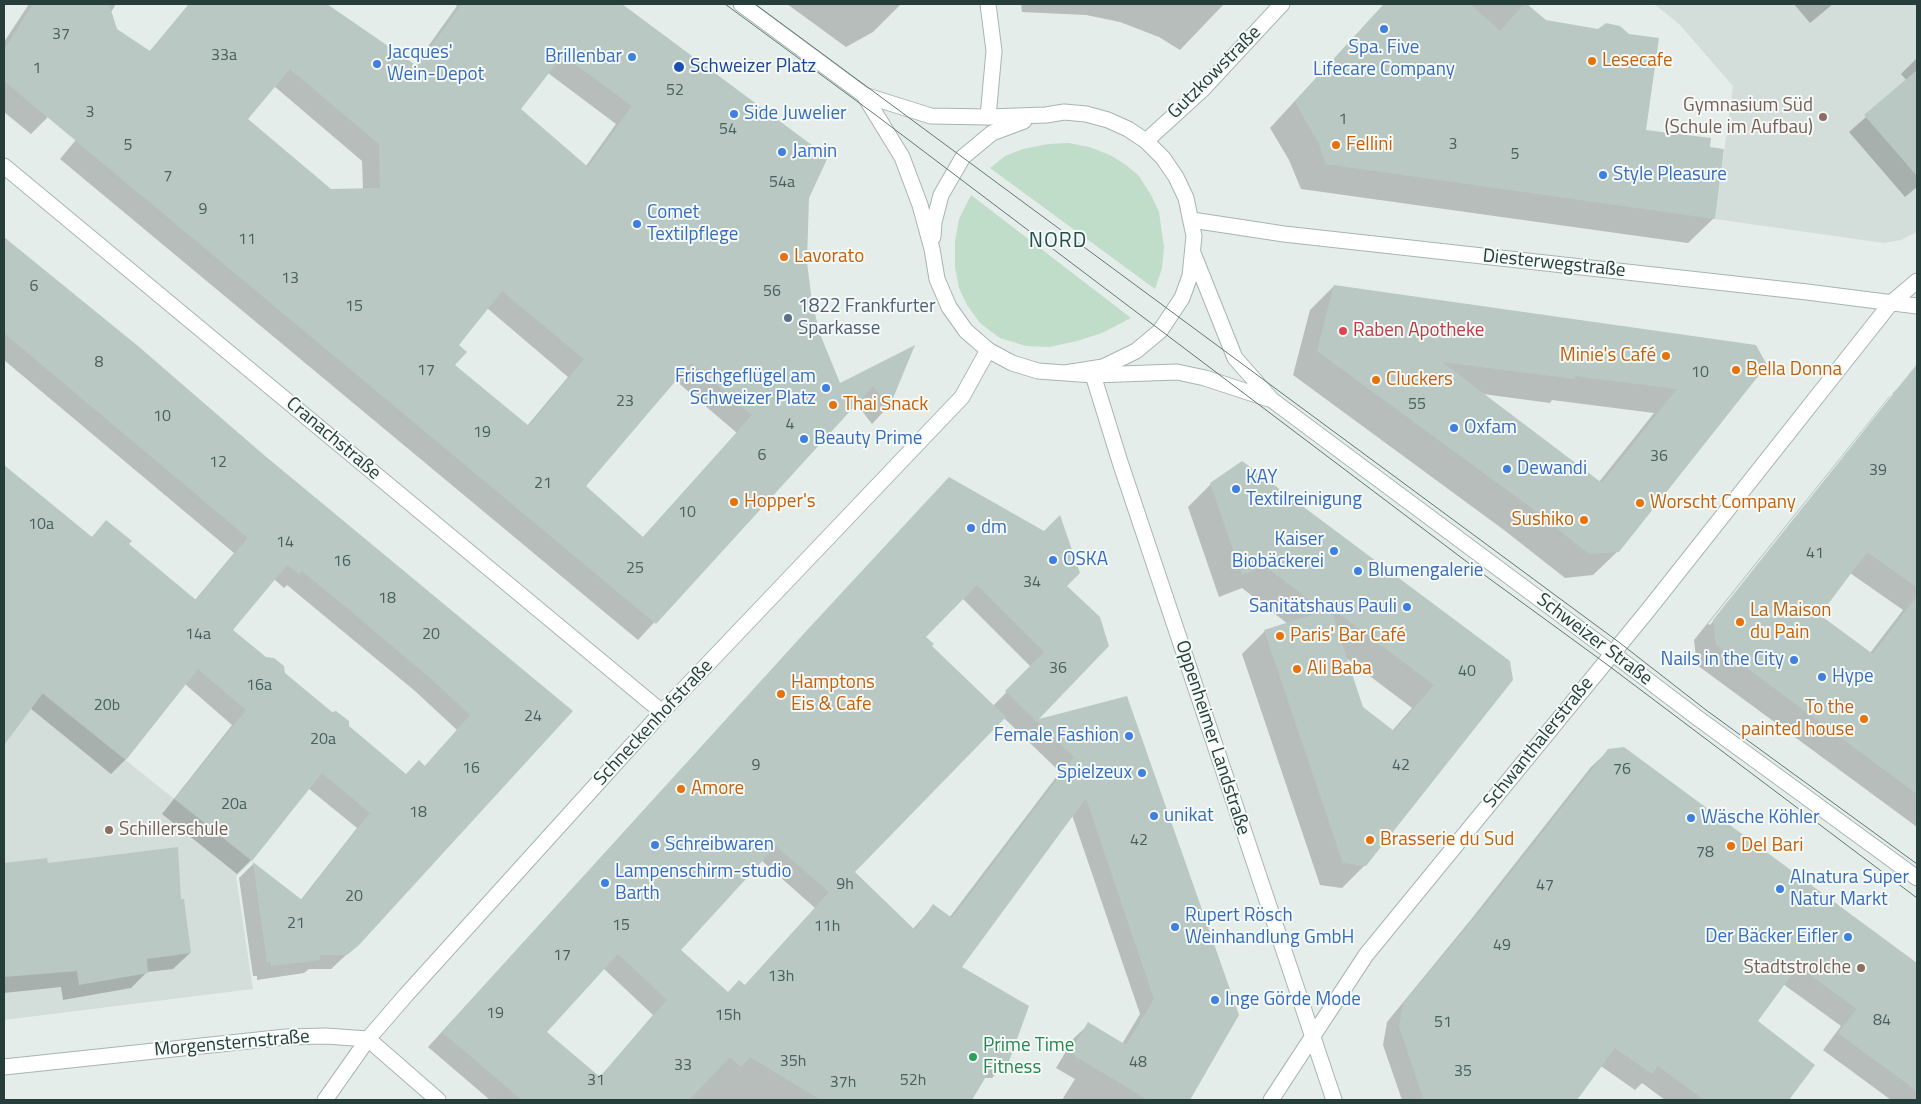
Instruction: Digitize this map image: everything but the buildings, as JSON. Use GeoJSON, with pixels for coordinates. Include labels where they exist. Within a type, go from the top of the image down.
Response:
{"type":"FeatureCollection","features":[{"type":"Feature","properties":{"kind":"street"},"geometry":{"type":"LineString","coordinates":[[741,4],[864,95],[931,116],[1046,115]]}},
{"type":"Feature","properties":{"kind":"street"},"geometry":{"type":"LineString","coordinates":[[988,4],[994,51],[988,117]]}},
{"type":"Feature","properties":{"kind":"street","name":"Gutzkowstraße"},"geometry":{"type":"LineString","coordinates":[[1146,141],[1203,89],[1282,4]]}},
{"type":"Feature","properties":{"kind":"street"},"geometry":{"type":"LineString","coordinates":[[864,95],[902,157],[920,205],[932,249],[937,278],[948,307],[966,331],[988,350],[1012,363],[1038,371],[1093,374],[1177,372],[1205,378],[1272,400]]}},
{"type":"Feature","properties":{"kind":"street"},"geometry":{"type":"LineString","coordinates":[[932,249],[934,222],[941,196],[963,157],[992,133],[1018,122],[1064,112],[1086,114],[1108,120],[1128,129],[1146,141],[1176,177],[1186,198],[1194,236],[1190,276],[1182,298],[1160,330],[1136,351],[1115,362],[1091,370],[1064,373]]}},
{"type":"Feature","properties":{"kind":"street","name":"Cranachstraße"},"geometry":{"type":"LineString","coordinates":[[4,166],[662,712]]}},
{"type":"Feature","properties":{"kind":"street","name":"Diesterwegstraße"},"geometry":{"type":"LineString","coordinates":[[1192,220],[1284,234],[1917,306]]}},
{"type":"Feature","properties":{"kind":"street"},"geometry":{"type":"LineString","coordinates":[[1193,252],[1235,358],[1272,400]]}},
{"type":"Feature","properties":{"kind":"street","name":"Schwanthalerstraße"},"geometry":{"type":"LineString","coordinates":[[1271,1100],[1366,955],[1649,609],[1891,303],[1917,281]]}},
{"type":"Feature","properties":{"kind":"street","name":"Schneckenhofstraße"},"geometry":{"type":"LineString","coordinates":[[324,1100],[368,1039],[406,994],[662,712],[962,397],[988,350]]}},
{"type":"Feature","properties":{"kind":"street","name":"Oppenheimer Landstraße"},"geometry":{"type":"LineString","coordinates":[[1093,374],[1123,472],[1311,1037],[1334,1100]]}},
{"type":"Feature","properties":{"kind":"street","name":"Schweizer Straße"},"geometry":{"type":"LineString","coordinates":[[1272,400],[1706,725],[1917,878]]}},
{"type":"Feature","properties":{"kind":"street","name":"Morgensternstraße"},"geometry":{"type":"LineString","coordinates":[[4,1067],[286,1037],[326,1036],[368,1039]]}},
{"type":"Feature","properties":{"kind":"street"},"geometry":{"type":"LineString","coordinates":[[368,1039],[438,1100]]}},
{"type":"Feature","properties":{"kind":"shaded area","name":"Gymnasium Süd (Schule im Aufbau)"},"geometry":{"type":"Polygon","coordinates":[[[1654,4],[1917,4],[1917,232],[1901,240],[1884,243],[1715,219],[1733,86],[1679,24],[1654,4]]]}},
{"type":"Feature","properties":{"kind":"shaded area","name":"Schillerschule"},"geometry":{"type":"Polygon","coordinates":[[[4,663],[252,861],[236,876],[253,989],[4,1020],[4,663]]]}},
{"type":"Feature","properties":{"kind":"green space"},"geometry":{"type":"Polygon","coordinates":[[[1069,143],[1089,147],[1110,155],[1126,165],[1139,176],[1151,195],[1159,212],[1164,247],[1162,268],[1155,289],[990,168],[1005,156],[1023,149],[1048,144],[1069,143]]]}},
{"type":"Feature","properties":{"kind":"green space"},"geometry":{"type":"Polygon","coordinates":[[[971,195],[1131,318],[1102,333],[1049,347],[1026,346],[1000,338],[980,323],[967,305],[959,288],[955,267],[955,241],[959,219],[971,195]]]}},
{"type":"Feature","properties":{"kind":"tram line"},"geometry":{"type":"LineString","coordinates":[[725,4],[877,116],[1483,574],[1605,663],[1917,898]]}},
{"type":"Feature","properties":{"kind":"tram line"},"geometry":{"type":"LineString","coordinates":[[755,4],[1620,643],[1706,710],[1917,864]]}},
{"type":"Feature","properties":{"kind":"place","name":"Spa. Five Lifecare Company"},"geometry":{"type":"Point","coordinates":[1384,29]}},
{"type":"Feature","properties":{"kind":"place","name":"Brillenbar"},"geometry":{"type":"Point","coordinates":[632,57]}},
{"type":"Feature","properties":{"kind":"place","name":"Lesecafe"},"geometry":{"type":"Point","coordinates":[1592,61]}},
{"type":"Feature","properties":{"kind":"place","name":"Jacques' Wein-Depot"},"geometry":{"type":"Point","coordinates":[377,64]}},
{"type":"Feature","properties":{"kind":"place","name":"Schweizer Platz"},"geometry":{"type":"Point","coordinates":[679,67]}},
{"type":"Feature","properties":{"kind":"place","name":"Side Juwelier"},"geometry":{"type":"Point","coordinates":[734,114]}},
{"type":"Feature","properties":{"kind":"place","name":"Gymnasium Süd (Schule im Aufbau)"},"geometry":{"type":"Point","coordinates":[1823,117]}},
{"type":"Feature","properties":{"kind":"place","name":"Fellini"},"geometry":{"type":"Point","coordinates":[1336,145]}},
{"type":"Feature","properties":{"kind":"place","name":"Jamin"},"geometry":{"type":"Point","coordinates":[782,152]}},
{"type":"Feature","properties":{"kind":"place","name":"Style Pleasure"},"geometry":{"type":"Point","coordinates":[1603,175]}},
{"type":"Feature","properties":{"kind":"place","name":"Comet Textilpflege"},"geometry":{"type":"Point","coordinates":[637,224]}},
{"type":"Feature","properties":{"kind":"place","name":"Lavorato"},"geometry":{"type":"Point","coordinates":[784,257]}},
{"type":"Feature","properties":{"kind":"place","name":"1822 Frankfurter Sparkasse"},"geometry":{"type":"Point","coordinates":[788,318]}},
{"type":"Feature","properties":{"kind":"place","name":"Raben Apotheke"},"geometry":{"type":"Point","coordinates":[1343,331]}},
{"type":"Feature","properties":{"kind":"place","name":"Minie's Café"},"geometry":{"type":"Point","coordinates":[1666,356]}},
{"type":"Feature","properties":{"kind":"place","name":"Bella Donna"},"geometry":{"type":"Point","coordinates":[1736,370]}},
{"type":"Feature","properties":{"kind":"place","name":"Cluckers"},"geometry":{"type":"Point","coordinates":[1376,380]}},
{"type":"Feature","properties":{"kind":"place","name":"Frischgeflügel am Schweizer Platz"},"geometry":{"type":"Point","coordinates":[826,388]}},
{"type":"Feature","properties":{"kind":"place","name":"Thai Snack"},"geometry":{"type":"Point","coordinates":[833,405]}},
{"type":"Feature","properties":{"kind":"place","name":"Oxfam"},"geometry":{"type":"Point","coordinates":[1454,428]}},
{"type":"Feature","properties":{"kind":"place","name":"Beauty Prime"},"geometry":{"type":"Point","coordinates":[804,439]}},
{"type":"Feature","properties":{"kind":"place","name":"Dewandi"},"geometry":{"type":"Point","coordinates":[1507,469]}},
{"type":"Feature","properties":{"kind":"place","name":"KAY Textilreinigung"},"geometry":{"type":"Point","coordinates":[1236,489]}},
{"type":"Feature","properties":{"kind":"place","name":"Hopper's"},"geometry":{"type":"Point","coordinates":[734,502]}},
{"type":"Feature","properties":{"kind":"place","name":"Worscht Company"},"geometry":{"type":"Point","coordinates":[1640,503]}},
{"type":"Feature","properties":{"kind":"place","name":"Sushiko"},"geometry":{"type":"Point","coordinates":[1584,520]}},
{"type":"Feature","properties":{"kind":"place","name":"dm"},"geometry":{"type":"Point","coordinates":[971,528]}},
{"type":"Feature","properties":{"kind":"place","name":"Kaiser Biobäckerei"},"geometry":{"type":"Point","coordinates":[1334,551]}},
{"type":"Feature","properties":{"kind":"place","name":"OSKA"},"geometry":{"type":"Point","coordinates":[1053,560]}},
{"type":"Feature","properties":{"kind":"place","name":"Blumengalerie"},"geometry":{"type":"Point","coordinates":[1358,571]}},
{"type":"Feature","properties":{"kind":"place","name":"Sanitätshaus Pauli"},"geometry":{"type":"Point","coordinates":[1407,607]}},
{"type":"Feature","properties":{"kind":"place","name":"La Maison du Pain"},"geometry":{"type":"Point","coordinates":[1740,622]}},
{"type":"Feature","properties":{"kind":"place","name":"Paris' Bar Café"},"geometry":{"type":"Point","coordinates":[1280,636]}},
{"type":"Feature","properties":{"kind":"place","name":"Nails in the City"},"geometry":{"type":"Point","coordinates":[1794,660]}},
{"type":"Feature","properties":{"kind":"place","name":"Ali Baba"},"geometry":{"type":"Point","coordinates":[1297,669]}},
{"type":"Feature","properties":{"kind":"place","name":"Hype"},"geometry":{"type":"Point","coordinates":[1822,677]}},
{"type":"Feature","properties":{"kind":"place","name":"Hamptons Eis & Cafe"},"geometry":{"type":"Point","coordinates":[781,694]}},
{"type":"Feature","properties":{"kind":"place","name":"To the painted house"},"geometry":{"type":"Point","coordinates":[1864,719]}},
{"type":"Feature","properties":{"kind":"place","name":"Female Fashion"},"geometry":{"type":"Point","coordinates":[1129,736]}},
{"type":"Feature","properties":{"kind":"place","name":"Spielzeux"},"geometry":{"type":"Point","coordinates":[1142,773]}},
{"type":"Feature","properties":{"kind":"place","name":"Amore"},"geometry":{"type":"Point","coordinates":[681,789]}},
{"type":"Feature","properties":{"kind":"place","name":"unikat"},"geometry":{"type":"Point","coordinates":[1154,816]}},
{"type":"Feature","properties":{"kind":"place","name":"Wäsche Köhler"},"geometry":{"type":"Point","coordinates":[1691,818]}},
{"type":"Feature","properties":{"kind":"place","name":"Schillerschule"},"geometry":{"type":"Point","coordinates":[109,830]}},
{"type":"Feature","properties":{"kind":"place","name":"Brasserie du Sud"},"geometry":{"type":"Point","coordinates":[1370,840]}},
{"type":"Feature","properties":{"kind":"place","name":"Schreibwaren"},"geometry":{"type":"Point","coordinates":[655,845]}},
{"type":"Feature","properties":{"kind":"place","name":"Del Bari"},"geometry":{"type":"Point","coordinates":[1731,846]}},
{"type":"Feature","properties":{"kind":"place","name":"Lampenschirm-studio Barth"},"geometry":{"type":"Point","coordinates":[605,883]}},
{"type":"Feature","properties":{"kind":"place","name":"Alnatura Super Natur Markt"},"geometry":{"type":"Point","coordinates":[1780,889]}},
{"type":"Feature","properties":{"kind":"place","name":"Rupert Rösch Weinhandlung GmbH"},"geometry":{"type":"Point","coordinates":[1175,927]}},
{"type":"Feature","properties":{"kind":"place","name":"Der Bäcker Eifler"},"geometry":{"type":"Point","coordinates":[1848,937]}},
{"type":"Feature","properties":{"kind":"place","name":"Stadtstrolche"},"geometry":{"type":"Point","coordinates":[1861,968]}},
{"type":"Feature","properties":{"kind":"place","name":"Inge Görde Mode"},"geometry":{"type":"Point","coordinates":[1215,1000]}},
{"type":"Feature","properties":{"kind":"place","name":"Prime Time Fitness"},"geometry":{"type":"Point","coordinates":[973,1057]}},
{"type":"Feature","properties":{"kind":"district","name":"NORD"},"geometry":{"type":"Point","coordinates":[1058,242]}}]}
